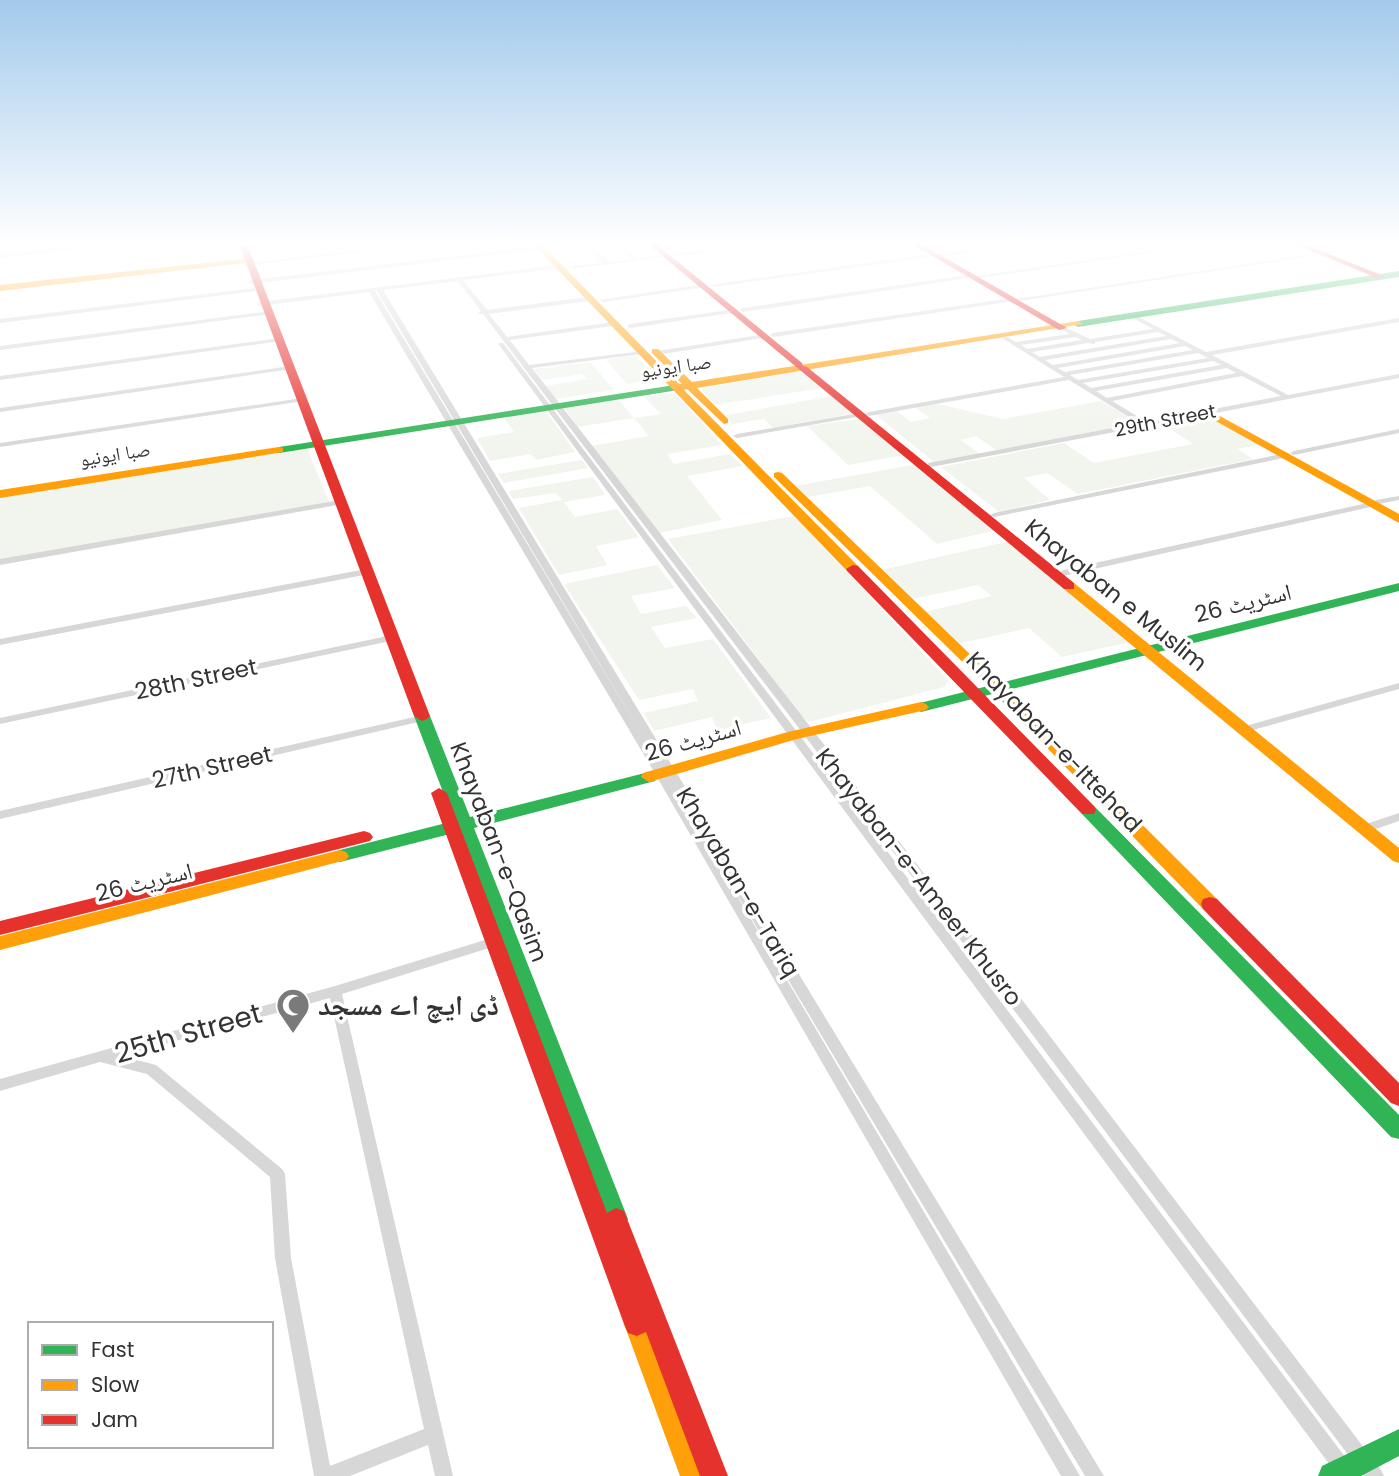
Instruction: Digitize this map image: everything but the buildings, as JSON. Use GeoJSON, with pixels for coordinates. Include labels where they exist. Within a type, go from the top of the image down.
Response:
{"type":"FeatureCollection","features":[{"type":"Feature","properties":{"kind":"main road","name":"Khayaban-e-Qasim"},"geometry":{"type":"LineString","coordinates":[[266,313],[455,820],[715,1476]]}},
{"type":"Feature","properties":{"kind":"main road"},"geometry":{"type":"LineString","coordinates":[[605,313],[612,324],[649,352]]}},
{"type":"Feature","properties":{"kind":"main road"},"geometry":{"type":"LineString","coordinates":[[613,313],[629,326],[649,352],[681,384]]}},
{"type":"Feature","properties":{"kind":"main road","name":"Khayaban e Muslim"},"geometry":{"type":"LineString","coordinates":[[741,313],[1399,847]]}},
{"type":"Feature","properties":{"kind":"main road"},"geometry":{"type":"LineString","coordinates":[[1040,313],[1067,328]]}},
{"type":"Feature","properties":{"kind":"main road","name":"صبا ایونیو"},"geometry":{"type":"LineString","coordinates":[[0,494],[550,403],[1010,341],[1145,313]]}},
{"type":"Feature","properties":{"kind":"main road","name":"صبا ایونیو"},"geometry":{"type":"LineString","coordinates":[[806,367],[1067,328]]}},
{"type":"Feature","properties":{"kind":"main road","name":"Khayaban-e-Ittehad"},"geometry":{"type":"LineString","coordinates":[[681,384],[993,685],[1399,1097]]}},
{"type":"Feature","properties":{"kind":"main road","name":"Khayaban-e-Ittehad"},"geometry":{"type":"LineString","coordinates":[[681,384],[973,691],[1399,1130]]}},
{"type":"Feature","properties":{"kind":"main road"},"geometry":{"type":"LineString","coordinates":[[1212,411],[1399,519]]}},
{"type":"Feature","properties":{"kind":"main road","name":"صبا ایونیو"},"geometry":{"type":"LineString","coordinates":[[0,488],[314,441]]}},
{"type":"Feature","properties":{"kind":"main road","name":"Khayaban e Muslim"},"geometry":{"type":"LineString","coordinates":[[899,442],[931,465],[964,495],[994,515],[1013,536],[1063,573],[1094,602]]}},
{"type":"Feature","properties":{"kind":"main road"},"geometry":{"type":"LineString","coordinates":[[1375,503],[1399,513]]}},
{"type":"Feature","properties":{"kind":"main road","name":"اسٹریٹ 26"},"geometry":{"type":"LineString","coordinates":[[1149,646],[1399,579]]}},
{"type":"Feature","properties":{"kind":"main road","name":"اسٹریٹ 26"},"geometry":{"type":"LineString","coordinates":[[0,928],[455,820],[799,731],[1399,587]]}},
{"type":"Feature","properties":{"kind":"main road","name":"Khayaban e Muslim"},"geometry":{"type":"LineString","coordinates":[[1149,646],[1399,857]]}},
{"type":"Feature","properties":{"kind":"main road","name":"اسٹریٹ 26"},"geometry":{"type":"LineString","coordinates":[[0,943],[455,820]]}},
{"type":"Feature","properties":{"kind":"main road","name":"Khayaban-e-Qasim"},"geometry":{"type":"LineString","coordinates":[[503,940],[694,1476]]}},
{"type":"Feature","properties":{"kind":"main road"},"geometry":{"type":"LineString","coordinates":[[1342,1474],[1399,1442]]}},
{"type":"Feature","properties":{"kind":"street"},"geometry":{"type":"LineString","coordinates":[[0,321],[92,313]]}},
{"type":"Feature","properties":{"kind":"street"},"geometry":{"type":"LineString","coordinates":[[0,348],[183,313]]}},
{"type":"Feature","properties":{"kind":"street","name":"Khayaban-e-Tariq"},"geometry":{"type":"LineString","coordinates":[[389,313],[754,922],[840,1082],[1071,1476]]}},
{"type":"Feature","properties":{"kind":"street","name":"Khayaban-e-Ameer Khusro"},"geometry":{"type":"LineString","coordinates":[[481,313],[799,731],[1017,1033],[1342,1474]]}},
{"type":"Feature","properties":{"kind":"street"},"geometry":{"type":"LineString","coordinates":[[486,319],[520,313]]}},
{"type":"Feature","properties":{"kind":"street"},"geometry":{"type":"LineString","coordinates":[[629,326],[689,313]]}},
{"type":"Feature","properties":{"kind":"street"},"geometry":{"type":"LineString","coordinates":[[528,367],[923,313]]}},
{"type":"Feature","properties":{"kind":"street"},"geometry":{"type":"LineString","coordinates":[[1131,315],[1287,397]]}},
{"type":"Feature","properties":{"kind":"street","name":"Khayaban-e-Ameer Khusro"},"geometry":{"type":"LineString","coordinates":[[486,319],[528,367],[550,403]]}},
{"type":"Feature","properties":{"kind":"street"},"geometry":{"type":"LineString","coordinates":[[737,436],[1070,378],[1130,363],[1399,320]]}},
{"type":"Feature","properties":{"kind":"street"},"geometry":{"type":"LineString","coordinates":[[506,339],[612,324]]}},
{"type":"Feature","properties":{"kind":"street"},"geometry":{"type":"LineString","coordinates":[[1067,328],[1172,386]]}},
{"type":"Feature","properties":{"kind":"street"},"geometry":{"type":"LineString","coordinates":[[1027,351],[1159,330]]}},
{"type":"Feature","properties":{"kind":"street"},"geometry":{"type":"LineString","coordinates":[[1039,359],[1171,337]]}},
{"type":"Feature","properties":{"kind":"street"},"geometry":{"type":"LineString","coordinates":[[0,377],[276,340]]}},
{"type":"Feature","properties":{"kind":"street"},"geometry":{"type":"LineString","coordinates":[[1010,341],[1145,424]]}},
{"type":"Feature","properties":{"kind":"street"},"geometry":{"type":"LineString","coordinates":[[1051,366],[1185,344]]}},
{"type":"Feature","properties":{"kind":"street"},"geometry":{"type":"LineString","coordinates":[[1070,378],[1144,371],[1213,359]]}},
{"type":"Feature","properties":{"kind":"street"},"geometry":{"type":"LineString","coordinates":[[1090,390],[1227,366]]}},
{"type":"Feature","properties":{"kind":"street"},"geometry":{"type":"LineString","coordinates":[[0,410],[287,369]]}},
{"type":"Feature","properties":{"kind":"street"},"geometry":{"type":"LineString","coordinates":[[1105,400],[1242,374]]}},
{"type":"Feature","properties":{"kind":"street","name":"29th Street"},"geometry":{"type":"LineString","coordinates":[[931,465],[1399,376]]}},
{"type":"Feature","properties":{"kind":"street"},"geometry":{"type":"LineString","coordinates":[[0,445],[299,401]]}},
{"type":"Feature","properties":{"kind":"street"},"geometry":{"type":"LineString","coordinates":[[994,515],[1399,431]]}},
{"type":"Feature","properties":{"kind":"street"},"geometry":{"type":"LineString","coordinates":[[1063,573],[1399,498]]}},
{"type":"Feature","properties":{"kind":"street"},"geometry":{"type":"LineString","coordinates":[[0,562],[337,502]]}},
{"type":"Feature","properties":{"kind":"street"},"geometry":{"type":"LineString","coordinates":[[0,642],[362,573]]}},
{"type":"Feature","properties":{"kind":"street","name":"28th Street"},"geometry":{"type":"LineString","coordinates":[[0,720],[389,639]]}},
{"type":"Feature","properties":{"kind":"street"},"geometry":{"type":"LineString","coordinates":[[1252,727],[1399,686]]}},
{"type":"Feature","properties":{"kind":"street","name":"27th Street"},"geometry":{"type":"LineString","coordinates":[[0,815],[419,719]]}},
{"type":"Feature","properties":{"kind":"street","name":"Khayaban-e-Ameer Khusro"},"geometry":{"type":"LineString","coordinates":[[799,731],[1057,1055],[1375,1476]]}},
{"type":"Feature","properties":{"kind":"street"},"geometry":{"type":"LineString","coordinates":[[1373,826],[1399,817]]}},
{"type":"Feature","properties":{"kind":"street","name":"Khayaban-e-Tariq"},"geometry":{"type":"LineString","coordinates":[[754,922],[856,1079],[1095,1476]]}},
{"type":"Feature","properties":{"kind":"street","name":"25th Street"},"geometry":{"type":"LineString","coordinates":[[0,1085],[335,991],[503,940]]}},
{"type":"Feature","properties":{"kind":"street"},"geometry":{"type":"LineString","coordinates":[[335,991],[443,1476]]}},
{"type":"Feature","properties":{"kind":"street"},"geometry":{"type":"LineString","coordinates":[[1017,1033],[1032,1037],[1037,1031],[1034,1026]]}},
{"type":"Feature","properties":{"kind":"street"},"geometry":{"type":"LineString","coordinates":[[1037,1059],[1043,1051],[1057,1055]]}},
{"type":"Feature","properties":{"kind":"street"},"geometry":{"type":"LineString","coordinates":[[101,1057],[151,1069],[277,1174],[283,1258],[325,1476],[434,1434]]}},
{"type":"Feature","properties":{"kind":"street"},"geometry":{"type":"LineString","coordinates":[[840,1082],[841,1077],[847,1074],[856,1079]]}},
{"type":"Feature","properties":{"kind":"shaded area"},"geometry":{"type":"Polygon","coordinates":[[[634,355],[655,379],[627,384],[606,360],[634,355]]]}},
{"type":"Feature","properties":{"kind":"shaded area"},"geometry":{"type":"Polygon","coordinates":[[[590,362],[614,390],[555,399],[546,386],[587,379],[582,374],[543,380],[533,369],[590,362]]]}},
{"type":"Feature","properties":{"kind":"shaded area"},"geometry":{"type":"Polygon","coordinates":[[[795,372],[805,373],[823,388],[715,405],[703,392],[703,388],[795,372]]]}},
{"type":"Feature","properties":{"kind":"shaded area"},"geometry":{"type":"Polygon","coordinates":[[[676,394],[722,445],[667,454],[674,464],[730,454],[743,466],[687,476],[722,520],[659,533],[591,446],[649,436],[634,418],[661,414],[644,397],[676,394]]]}},
{"type":"Feature","properties":{"kind":"shaded area"},"geometry":{"type":"Polygon","coordinates":[[[832,396],[855,413],[773,428],[764,419],[731,424],[726,415],[832,396]]]}},
{"type":"Feature","properties":{"kind":"shaded area"},"geometry":{"type":"Polygon","coordinates":[[[619,400],[634,418],[577,427],[565,408],[619,400]]]}},
{"type":"Feature","properties":{"kind":"shaded area"},"geometry":{"type":"Polygon","coordinates":[[[1101,401],[1140,423],[996,450],[976,436],[961,440],[980,454],[934,462],[875,414],[896,410],[911,422],[930,418],[915,408],[934,403],[1003,419],[1101,401]]]}},
{"type":"Feature","properties":{"kind":"shaded area"},"geometry":{"type":"Polygon","coordinates":[[[545,410],[575,452],[536,460],[531,454],[490,461],[477,438],[514,432],[503,417],[545,410]]]}},
{"type":"Feature","properties":{"kind":"shaded area"},"geometry":{"type":"Polygon","coordinates":[[[1207,414],[1261,444],[1237,449],[1253,459],[1078,494],[1047,473],[1024,478],[1050,500],[999,512],[941,467],[1064,443],[1094,463],[1193,444],[1162,423],[1207,414]]]}},
{"type":"Feature","properties":{"kind":"shaded area"},"geometry":{"type":"Polygon","coordinates":[[[860,419],[905,455],[848,465],[807,426],[860,419]]]}},
{"type":"Feature","properties":{"kind":"shaded area"},"geometry":{"type":"Polygon","coordinates":[[[307,448],[329,502],[0,560],[0,496],[307,448]]]}},
{"type":"Feature","properties":{"kind":"shaded area"},"geometry":{"type":"Polygon","coordinates":[[[582,460],[588,468],[504,483],[498,474],[582,460]]]}},
{"type":"Feature","properties":{"kind":"shaded area"},"geometry":{"type":"Polygon","coordinates":[[[918,464],[996,530],[937,544],[870,486],[808,497],[795,486],[918,464]]]}},
{"type":"Feature","properties":{"kind":"shaded area"},"geometry":{"type":"Polygon","coordinates":[[[593,477],[605,495],[564,502],[575,517],[617,509],[639,537],[596,546],[607,565],[559,575],[519,508],[562,500],[556,493],[513,499],[509,491],[593,477]]]}},
{"type":"Feature","properties":{"kind":"shaded area"},"geometry":{"type":"Polygon","coordinates":[[[794,516],[949,681],[944,687],[809,722],[803,718],[668,539],[794,516]]]}},
{"type":"Feature","properties":{"kind":"shaded area"},"geometry":{"type":"Polygon","coordinates":[[[1010,541],[1130,642],[1062,657],[1029,628],[957,644],[924,612],[992,596],[978,585],[912,599],[881,570],[1010,541]]]}},
{"type":"Feature","properties":{"kind":"shaded area"},"geometry":{"type":"Polygon","coordinates":[[[657,565],[675,588],[631,596],[641,614],[686,606],[697,618],[651,627],[665,648],[713,639],[771,718],[717,730],[712,717],[654,731],[644,713],[698,701],[693,689],[639,700],[564,584],[657,565]]]}},
{"type":"Feature","properties":{"kind":"traffic: fast"},"geometry":{"type":"LineString","coordinates":[[1078,324],[1149,313]]}},
{"type":"Feature","properties":{"kind":"traffic: fast"},"geometry":{"type":"LineString","coordinates":[[279,450],[681,387]]}},
{"type":"Feature","properties":{"kind":"traffic: fast"},"geometry":{"type":"LineString","coordinates":[[921,707],[1399,587]]}},
{"type":"Feature","properties":{"kind":"traffic: fast"},"geometry":{"type":"LineString","coordinates":[[422,716],[616,1219]]}},
{"type":"Feature","properties":{"kind":"traffic: fast"},"geometry":{"type":"LineString","coordinates":[[340,856],[649,777]]}},
{"type":"Feature","properties":{"kind":"traffic: fast"},"geometry":{"type":"LineString","coordinates":[[1088,810],[1399,1130]]}},
{"type":"Feature","properties":{"kind":"traffic: fast"},"geometry":{"type":"LineString","coordinates":[[1332,1476],[1399,1442]]}},
{"type":"Feature","properties":{"kind":"traffic: slow"},"geometry":{"type":"LineString","coordinates":[[604,313],[853,569]]}},
{"type":"Feature","properties":{"kind":"traffic: slow"},"geometry":{"type":"LineString","coordinates":[[681,387],[1078,324]]}},
{"type":"Feature","properties":{"kind":"traffic: slow"},"geometry":{"type":"LineString","coordinates":[[655,351],[724,421]]}},
{"type":"Feature","properties":{"kind":"traffic: slow"},"geometry":{"type":"LineString","coordinates":[[1207,412],[1399,519]]}},
{"type":"Feature","properties":{"kind":"traffic: slow"},"geometry":{"type":"LineString","coordinates":[[0,494],[279,450]]}},
{"type":"Feature","properties":{"kind":"traffic: slow"},"geometry":{"type":"LineString","coordinates":[[778,475],[998,689],[1210,904]]}},
{"type":"Feature","properties":{"kind":"traffic: slow"},"geometry":{"type":"LineString","coordinates":[[1069,586],[1399,857]]}},
{"type":"Feature","properties":{"kind":"traffic: slow"},"geometry":{"type":"LineString","coordinates":[[649,777],[794,735],[921,707]]}},
{"type":"Feature","properties":{"kind":"traffic: slow"},"geometry":{"type":"LineString","coordinates":[[0,943],[340,856]]}},
{"type":"Feature","properties":{"kind":"traffic: slow"},"geometry":{"type":"LineString","coordinates":[[637,1324],[694,1476]]}},
{"type":"Feature","properties":{"kind":"traffic: jam"},"geometry":{"type":"LineString","coordinates":[[269,313],[422,716]]}},
{"type":"Feature","properties":{"kind":"traffic: jam"},"geometry":{"type":"LineString","coordinates":[[736,313],[799,365]]}},
{"type":"Feature","properties":{"kind":"traffic: jam"},"geometry":{"type":"LineString","coordinates":[[1036,313],[1062,328]]}},
{"type":"Feature","properties":{"kind":"traffic: jam"},"geometry":{"type":"LineString","coordinates":[[804,369],[1069,586]]}},
{"type":"Feature","properties":{"kind":"traffic: jam"},"geometry":{"type":"LineString","coordinates":[[853,569],[1088,810]]}},
{"type":"Feature","properties":{"kind":"traffic: jam"},"geometry":{"type":"LineString","coordinates":[[439,793],[637,1324]]}},
{"type":"Feature","properties":{"kind":"traffic: jam"},"geometry":{"type":"LineString","coordinates":[[0,928],[364,837]]}},
{"type":"Feature","properties":{"kind":"traffic: jam"},"geometry":{"type":"LineString","coordinates":[[1210,904],[1399,1097]]}},
{"type":"Feature","properties":{"kind":"traffic: jam"},"geometry":{"type":"LineString","coordinates":[[616,1219],[714,1476]]}},
{"type":"Feature","properties":{"kind":"place","name":"ڈی ایچ اے مسجد"},"geometry":{"type":"Point","coordinates":[293,1035]}}]}
